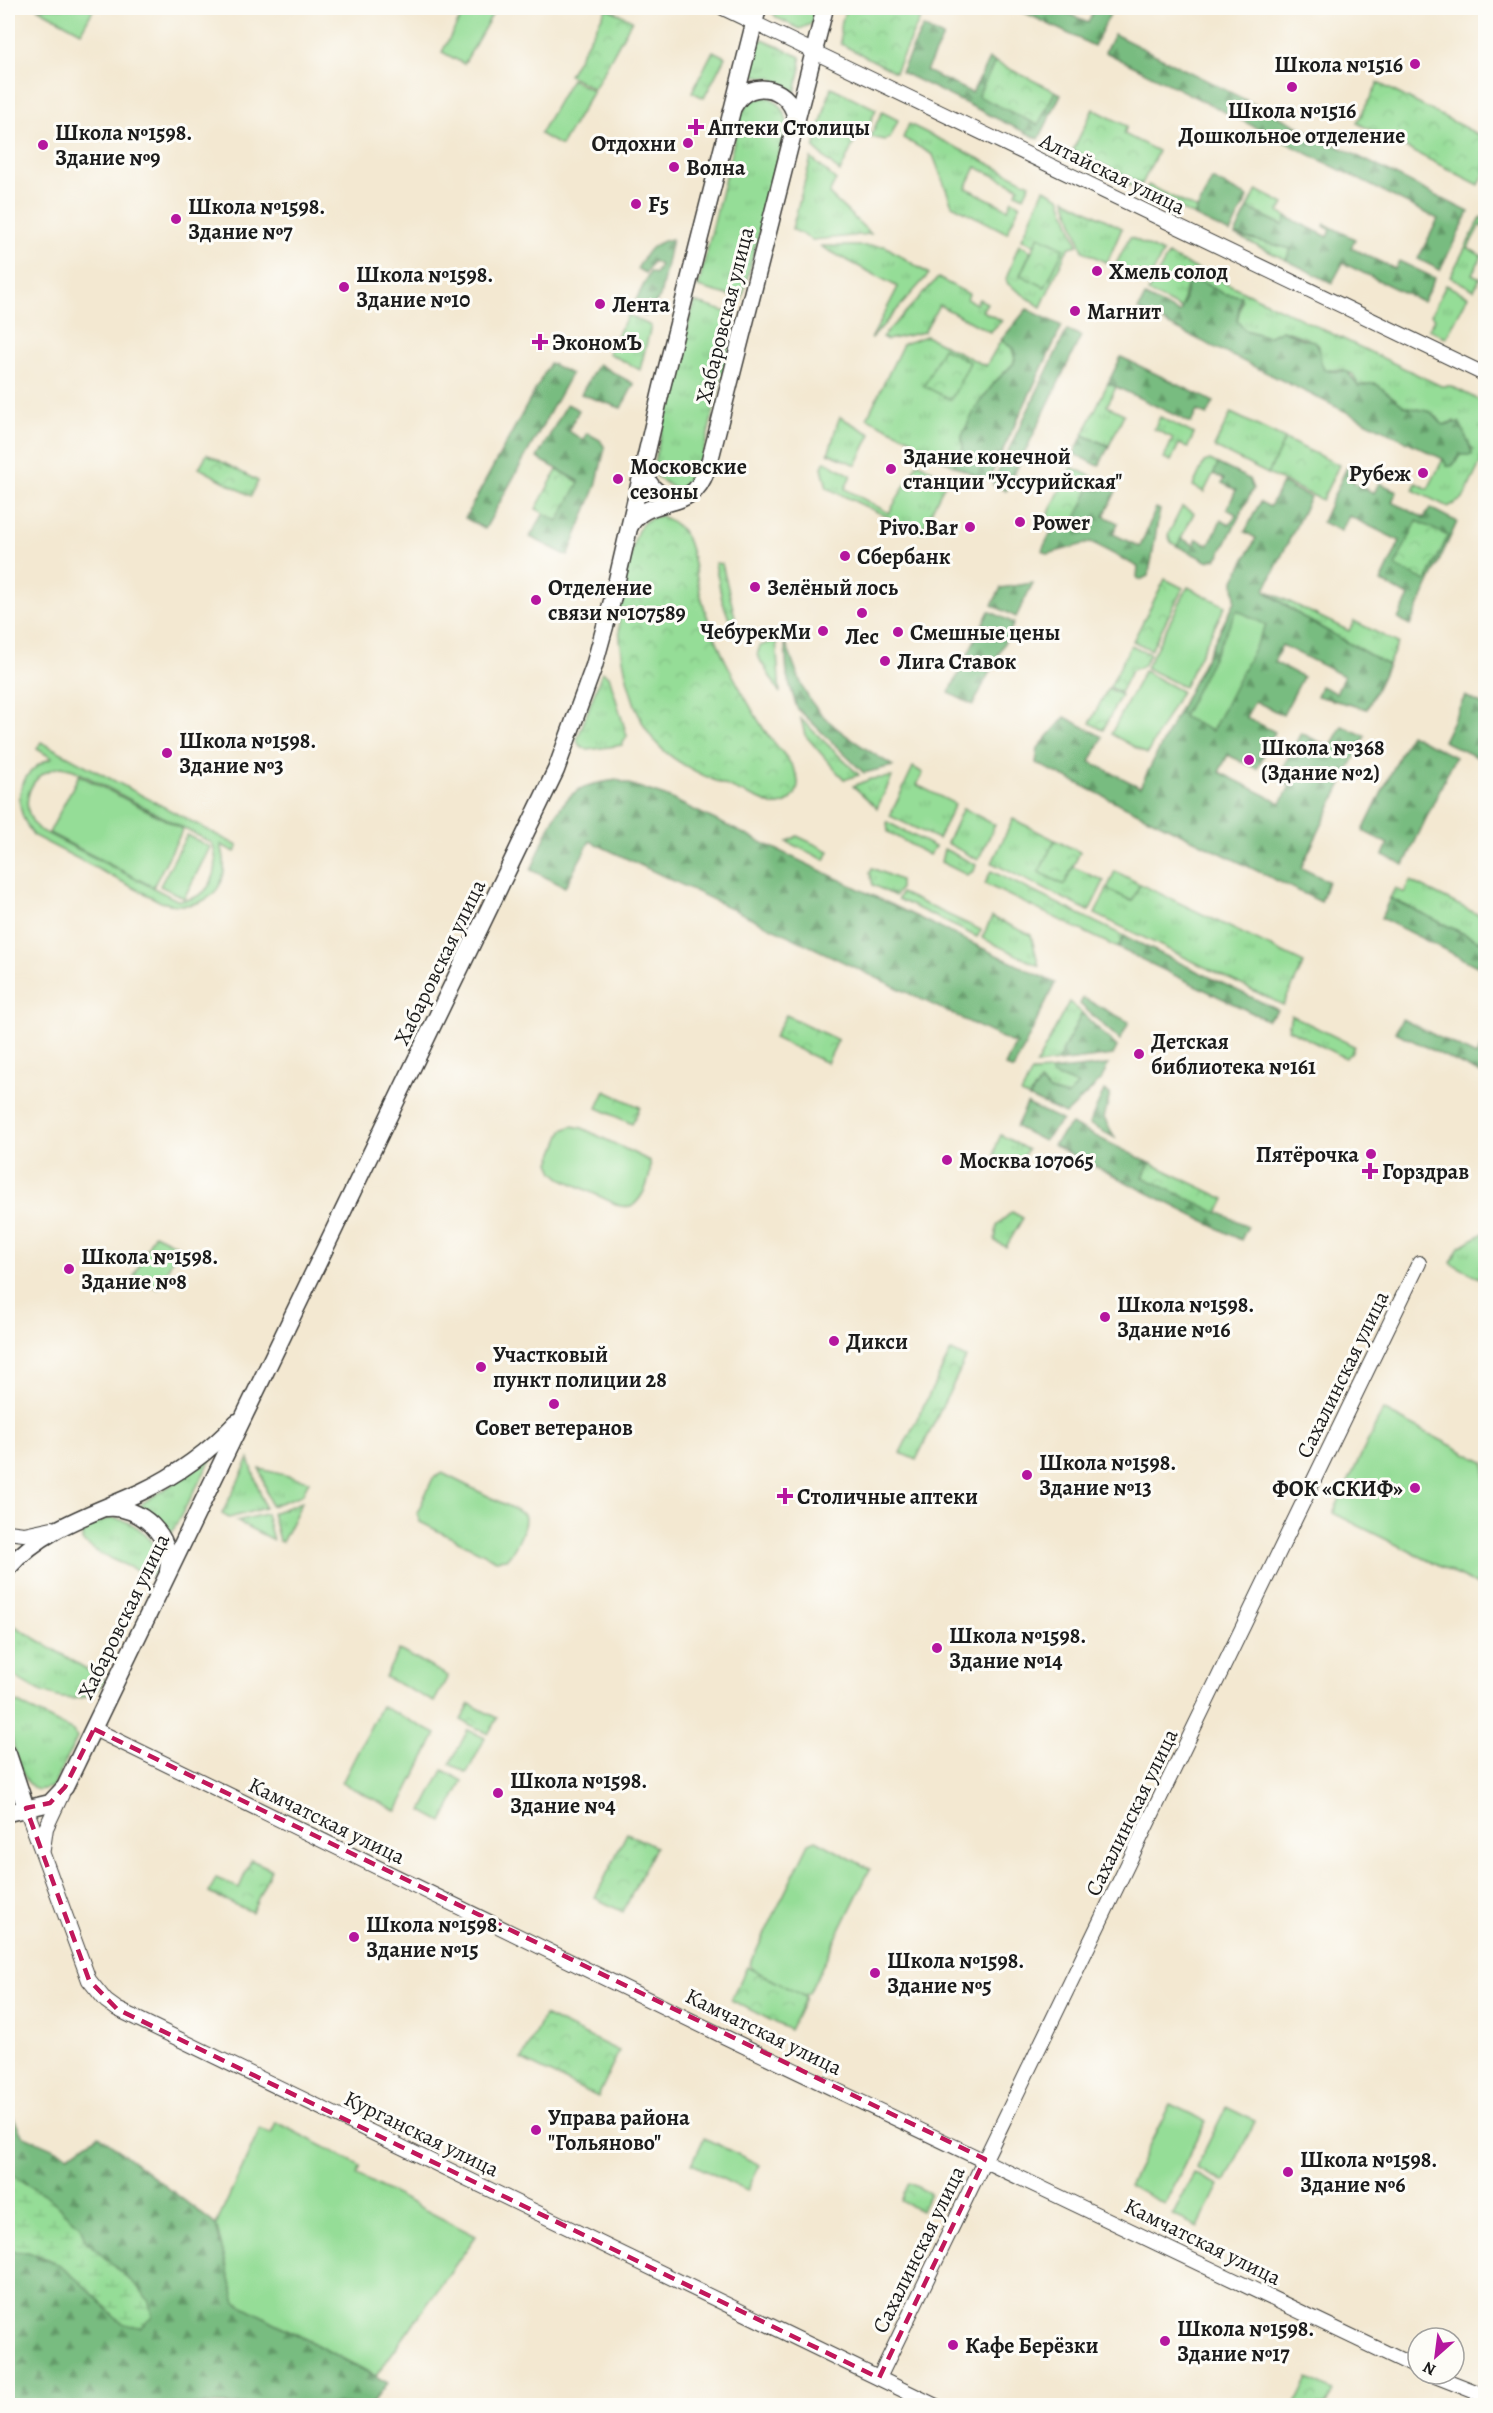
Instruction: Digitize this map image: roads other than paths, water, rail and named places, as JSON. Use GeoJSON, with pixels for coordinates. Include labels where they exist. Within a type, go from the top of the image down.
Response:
{"type":"FeatureCollection","features":[{"type":"Feature","properties":{"kind":"main road","name":"Хабаровская улица"},"geometry":{"type":"LineString","coordinates":[[628,529],[641,512],[684,497],[693,491],[710,460],[825,8]]}},
{"type":"Feature","properties":{"kind":"main road","name":"Хабаровская улица"},"geometry":{"type":"LineString","coordinates":[[65,1787],[556,770],[594,666],[756,15]]}},
{"type":"Feature","properties":{"kind":"main road"},"geometry":{"type":"LineString","coordinates":[[733,108],[746,92],[767,88],[786,98],[792,106],[796,126]]}},
{"type":"Feature","properties":{"kind":"main road"},"geometry":{"type":"LineString","coordinates":[[645,461],[647,481],[664,496],[675,499]]}},
{"type":"Feature","properties":{"kind":"main road","name":"Хабаровская улица"},"geometry":{"type":"LineString","coordinates":[[8,1568],[22,1552],[60,1526],[162,1481],[197,1458],[232,1428],[253,1401]]}},
{"type":"Feature","properties":{"kind":"main road"},"geometry":{"type":"LineString","coordinates":[[97,1510],[121,1508],[135,1513],[154,1527],[163,1539],[168,1553],[169,1567],[164,1581]]}},
{"type":"Feature","properties":{"kind":"main road"},"geometry":{"type":"LineString","coordinates":[[8,1754],[15,1780],[8,1799]]}},
{"type":"Feature","properties":{"kind":"main road","name":"Курганская улица"},"geometry":{"type":"LineString","coordinates":[[15,1780],[26,1808]]}},
{"type":"Feature","properties":{"kind":"main road"},"geometry":{"type":"LineString","coordinates":[[8,1814],[50,1803],[65,1787]]}},
{"type":"Feature","properties":{"kind":"street","name":"Алтайская улица"},"geometry":{"type":"LineString","coordinates":[[723,8],[756,15],[814,52],[1485,375]]}},
{"type":"Feature","properties":{"kind":"street","name":"Сахалинская улица"},"geometry":{"type":"LineString","coordinates":[[879,2378],[1419,1263]]}},
{"type":"Feature","properties":{"kind":"street"},"geometry":{"type":"LineString","coordinates":[[8,1533],[32,1533],[60,1526]]}},
{"type":"Feature","properties":{"kind":"street","name":"Камчатская улица"},"geometry":{"type":"LineString","coordinates":[[94,1729],[723,2036],[985,2159],[1406,2362]]}},
{"type":"Feature","properties":{"kind":"street","name":"Хабаровская улица"},"geometry":{"type":"LineString","coordinates":[[43,1854],[46,1828],[65,1787]]}},
{"type":"Feature","properties":{"kind":"street","name":"Курганская улица"},"geometry":{"type":"LineString","coordinates":[[26,1808],[89,1980],[106,2001],[117,2009],[936,2406]]}},
{"type":"Feature","properties":{"kind":"street"},"geometry":{"type":"LineString","coordinates":[[1460,2386],[1485,2396]]}},
{"type":"Feature","properties":{"kind":"place","name":"Школа №1516"},"geometry":{"type":"Point","coordinates":[1415,64]}},
{"type":"Feature","properties":{"kind":"place","name":"Школа №1516 Дошкольное отделение"},"geometry":{"type":"Point","coordinates":[1292,87]}},
{"type":"Feature","properties":{"kind":"place","name":"Аптеки Столицы"},"geometry":{"type":"Point","coordinates":[696,127]}},
{"type":"Feature","properties":{"kind":"place","name":"Отдохни"},"geometry":{"type":"Point","coordinates":[688,143]}},
{"type":"Feature","properties":{"kind":"place","name":"Школа №1598. Здание №9"},"geometry":{"type":"Point","coordinates":[43,145]}},
{"type":"Feature","properties":{"kind":"place","name":"Волна"},"geometry":{"type":"Point","coordinates":[674,167]}},
{"type":"Feature","properties":{"kind":"place","name":"F5"},"geometry":{"type":"Point","coordinates":[636,204]}},
{"type":"Feature","properties":{"kind":"place","name":"Школа №1598. Здание №7"},"geometry":{"type":"Point","coordinates":[176,219]}},
{"type":"Feature","properties":{"kind":"place","name":"Хмель солод"},"geometry":{"type":"Point","coordinates":[1097,271]}},
{"type":"Feature","properties":{"kind":"place","name":"Школа №1598. Здание №10"},"geometry":{"type":"Point","coordinates":[344,287]}},
{"type":"Feature","properties":{"kind":"place","name":"Лента"},"geometry":{"type":"Point","coordinates":[600,304]}},
{"type":"Feature","properties":{"kind":"place","name":"Магнит"},"geometry":{"type":"Point","coordinates":[1075,311]}},
{"type":"Feature","properties":{"kind":"place","name":"ЭкономЪ"},"geometry":{"type":"Point","coordinates":[540,342]}},
{"type":"Feature","properties":{"kind":"place","name":"Здание конечной станции \"Уссурийская\""},"geometry":{"type":"Point","coordinates":[891,469]}},
{"type":"Feature","properties":{"kind":"place","name":"Рубеж"},"geometry":{"type":"Point","coordinates":[1423,473]}},
{"type":"Feature","properties":{"kind":"place","name":"Московские сезоны"},"geometry":{"type":"Point","coordinates":[618,479]}},
{"type":"Feature","properties":{"kind":"place","name":"Power"},"geometry":{"type":"Point","coordinates":[1020,522]}},
{"type":"Feature","properties":{"kind":"place","name":"Pivo.Bar"},"geometry":{"type":"Point","coordinates":[970,527]}},
{"type":"Feature","properties":{"kind":"place","name":"Сбербанк"},"geometry":{"type":"Point","coordinates":[845,556]}},
{"type":"Feature","properties":{"kind":"place","name":"Зелёный лось"},"geometry":{"type":"Point","coordinates":[755,587]}},
{"type":"Feature","properties":{"kind":"place","name":"Отделение связи №107589"},"geometry":{"type":"Point","coordinates":[536,600]}},
{"type":"Feature","properties":{"kind":"place","name":"Лес"},"geometry":{"type":"Point","coordinates":[862,613]}},
{"type":"Feature","properties":{"kind":"place","name":"ЧебурекМи"},"geometry":{"type":"Point","coordinates":[823,631]}},
{"type":"Feature","properties":{"kind":"place","name":"Смешные цены"},"geometry":{"type":"Point","coordinates":[898,632]}},
{"type":"Feature","properties":{"kind":"place","name":"Лига Ставок"},"geometry":{"type":"Point","coordinates":[885,661]}},
{"type":"Feature","properties":{"kind":"place","name":"Школа №1598. Здание №3"},"geometry":{"type":"Point","coordinates":[167,753]}},
{"type":"Feature","properties":{"kind":"place","name":"Школа №368 (Здание №2)"},"geometry":{"type":"Point","coordinates":[1249,760]}},
{"type":"Feature","properties":{"kind":"place","name":"Детская библиотека №161"},"geometry":{"type":"Point","coordinates":[1139,1054]}},
{"type":"Feature","properties":{"kind":"place","name":"Пятёрочка"},"geometry":{"type":"Point","coordinates":[1371,1154]}},
{"type":"Feature","properties":{"kind":"place","name":"Москва 107065"},"geometry":{"type":"Point","coordinates":[947,1160]}},
{"type":"Feature","properties":{"kind":"place","name":"Горздрав"},"geometry":{"type":"Point","coordinates":[1370,1171]}},
{"type":"Feature","properties":{"kind":"place","name":"Школа №1598. Здание №8"},"geometry":{"type":"Point","coordinates":[69,1269]}},
{"type":"Feature","properties":{"kind":"place","name":"Школа №1598. Здание №16"},"geometry":{"type":"Point","coordinates":[1105,1317]}},
{"type":"Feature","properties":{"kind":"place","name":"Дикси"},"geometry":{"type":"Point","coordinates":[834,1341]}},
{"type":"Feature","properties":{"kind":"place","name":"Участковый пункт полиции 28"},"geometry":{"type":"Point","coordinates":[481,1367]}},
{"type":"Feature","properties":{"kind":"place","name":"Совет ветеранов"},"geometry":{"type":"Point","coordinates":[554,1404]}},
{"type":"Feature","properties":{"kind":"place","name":"Школа №1598. Здание №13"},"geometry":{"type":"Point","coordinates":[1027,1475]}},
{"type":"Feature","properties":{"kind":"place","name":"ФОК «СКИФ»"},"geometry":{"type":"Point","coordinates":[1415,1488]}},
{"type":"Feature","properties":{"kind":"place","name":"Столичные аптеки"},"geometry":{"type":"Point","coordinates":[785,1496]}},
{"type":"Feature","properties":{"kind":"place","name":"Школа №1598. Здание №14"},"geometry":{"type":"Point","coordinates":[937,1648]}},
{"type":"Feature","properties":{"kind":"place","name":"Школа №1598. Здание №4"},"geometry":{"type":"Point","coordinates":[498,1793]}},
{"type":"Feature","properties":{"kind":"place","name":"Школа №1598. Здание №15"},"geometry":{"type":"Point","coordinates":[354,1937]}},
{"type":"Feature","properties":{"kind":"place","name":"Школа №1598. Здание №5"},"geometry":{"type":"Point","coordinates":[875,1973]}},
{"type":"Feature","properties":{"kind":"place","name":"Управа района \"Гольяново\""},"geometry":{"type":"Point","coordinates":[536,2130]}},
{"type":"Feature","properties":{"kind":"place","name":"Школа №1598. Здание №6"},"geometry":{"type":"Point","coordinates":[1288,2172]}},
{"type":"Feature","properties":{"kind":"place","name":"Школа №1598. Здание №17"},"geometry":{"type":"Point","coordinates":[1165,2341]}},
{"type":"Feature","properties":{"kind":"place","name":"Кафе Берёзки"},"geometry":{"type":"Point","coordinates":[953,2345]}}]}
